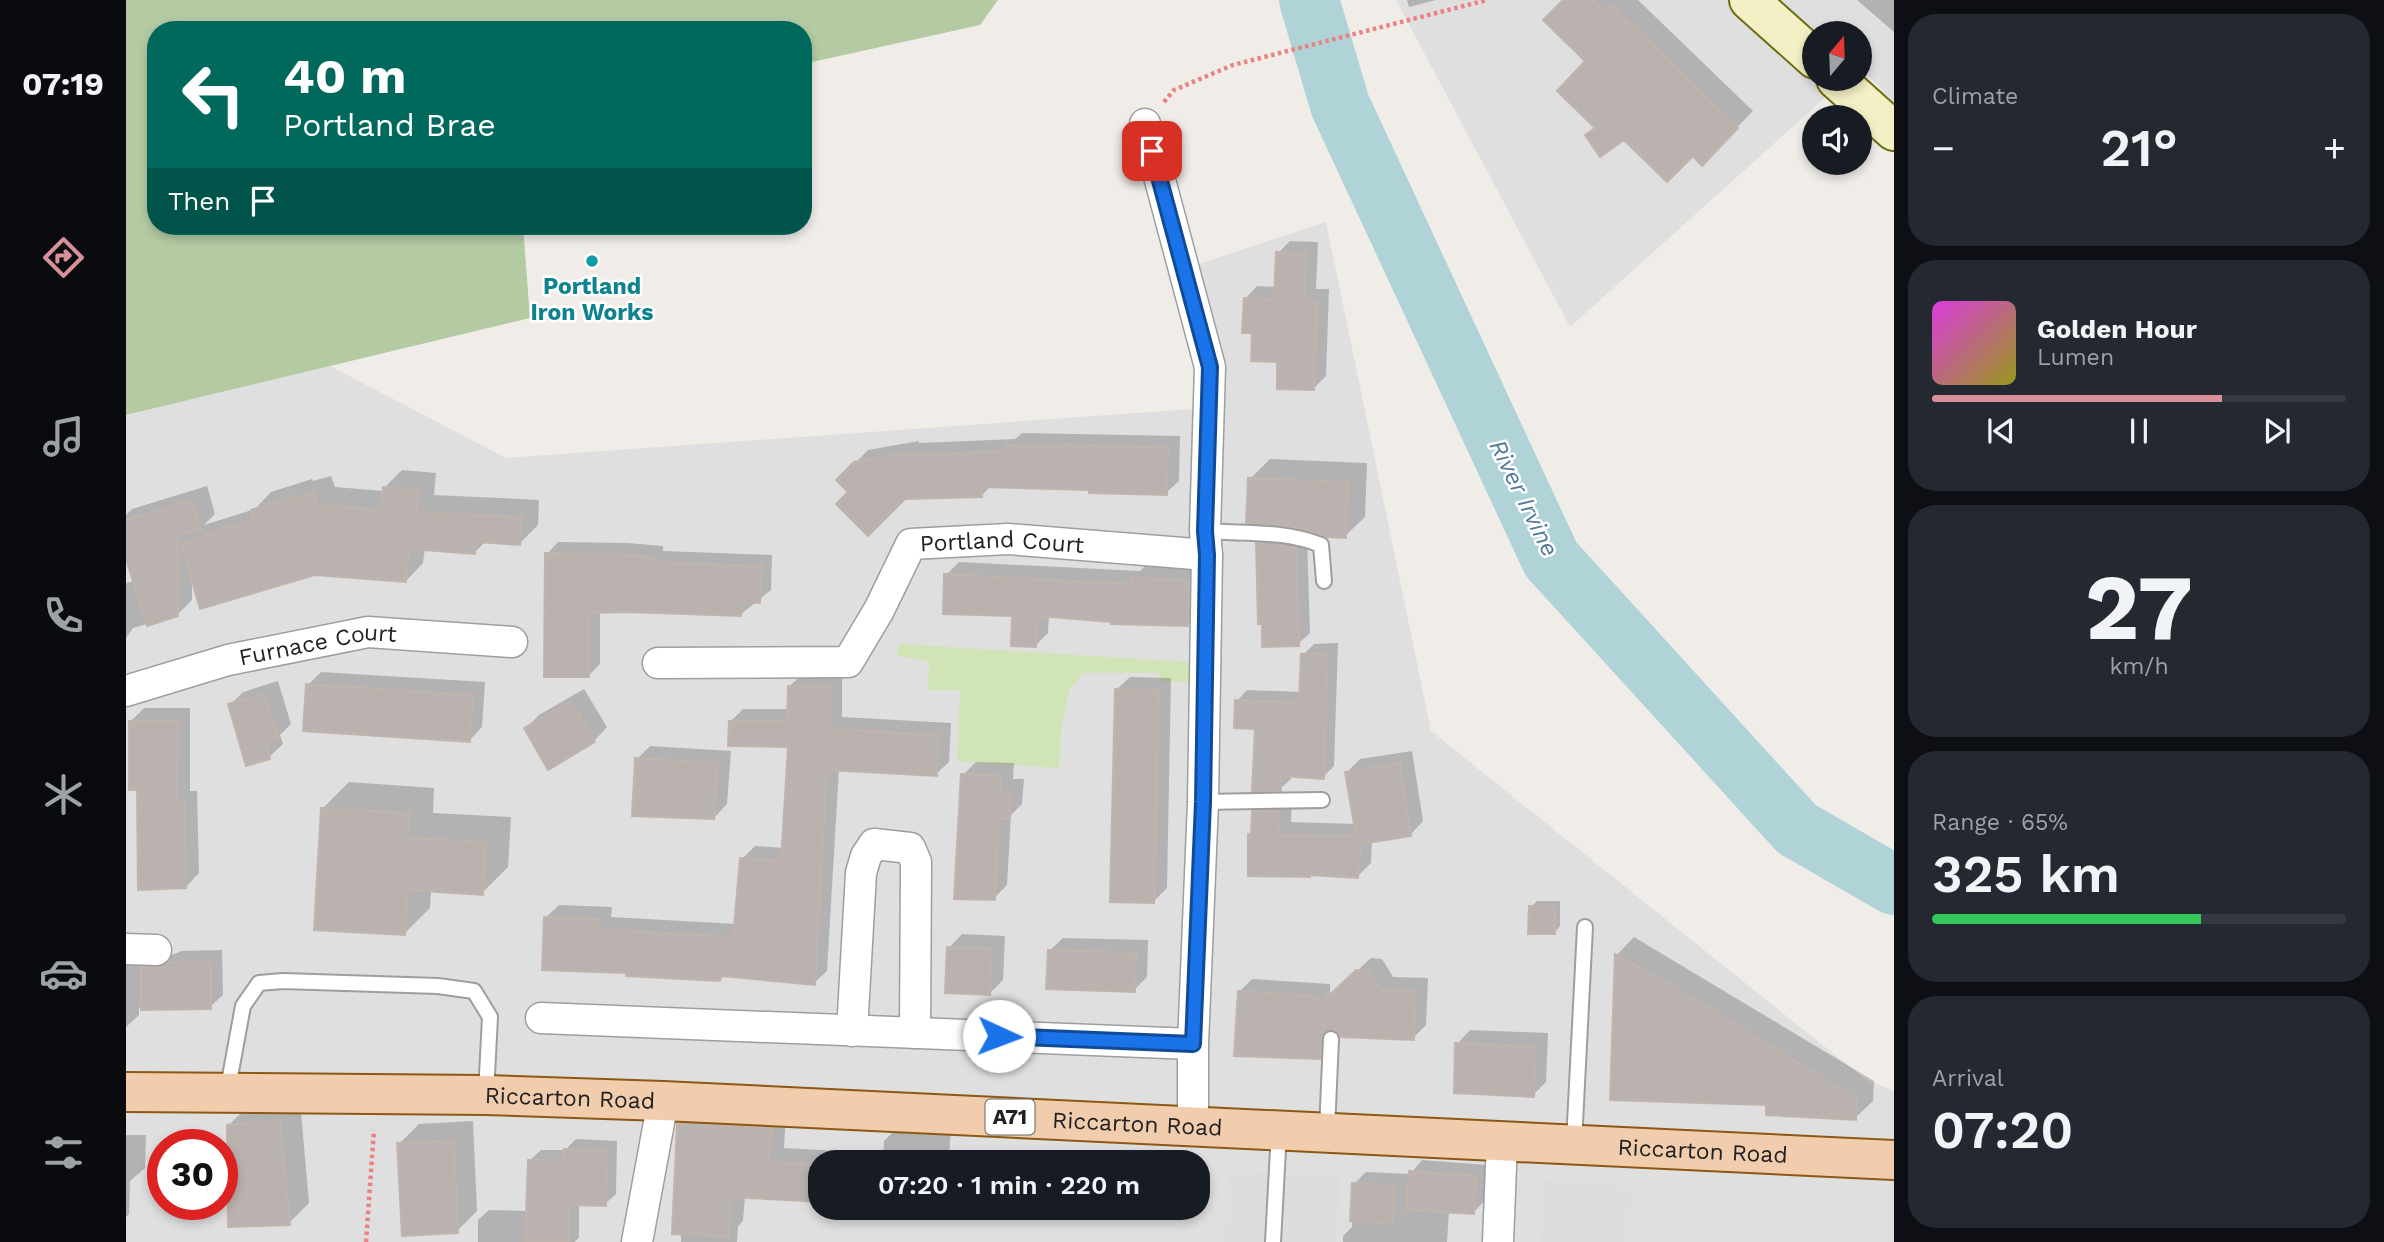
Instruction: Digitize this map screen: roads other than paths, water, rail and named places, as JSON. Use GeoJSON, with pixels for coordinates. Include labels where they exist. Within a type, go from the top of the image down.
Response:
{"type":"FeatureCollection","features":[{"type":"Feature","properties":{"kind":"main road"},"geometry":{"type":"LineString","coordinates":[[1749,0],[1802,47]]}},
{"type":"Feature","properties":{"kind":"main road"},"geometry":{"type":"LineString","coordinates":[[1849,91],[1894,131]]}},
{"type":"Feature","properties":{"kind":"main road","name":"Riccarton Road"},"geometry":{"type":"LineString","coordinates":[[126,1092],[486,1095],[663,1101],[1894,1160]]}},
{"type":"Feature","properties":{"kind":"street"},"geometry":{"type":"LineString","coordinates":[[1145,124],[1210,367],[1203,802],[1193,1044],[1193,1125]]}},
{"type":"Feature","properties":{"kind":"street","name":"Portland Court"},"geometry":{"type":"LineString","coordinates":[[658,663],[848,662],[879,610],[911,544],[1008,539],[1206,543]]}},
{"type":"Feature","properties":{"kind":"street","name":"Furnace Court"},"geometry":{"type":"LineString","coordinates":[[126,691],[228,660],[368,632],[512,642]]}},
{"type":"Feature","properties":{"kind":"street"},"geometry":{"type":"LineString","coordinates":[[852,1031],[861,873],[866,856],[874,845],[910,848],[916,862],[915,1033]]}},
{"type":"Feature","properties":{"kind":"street"},"geometry":{"type":"LineString","coordinates":[[126,948],[156,950]]}},
{"type":"Feature","properties":{"kind":"street"},"geometry":{"type":"LineString","coordinates":[[541,1018],[1193,1044]]}},
{"type":"Feature","properties":{"kind":"street"},"geometry":{"type":"LineString","coordinates":[[637,1242],[663,1101]]}},
{"type":"Feature","properties":{"kind":"street"},"geometry":{"type":"LineString","coordinates":[[1498,1242],[1502,1141]]}},
{"type":"Feature","properties":{"kind":"lane"},"geometry":{"type":"LineString","coordinates":[[1206,543],[1285,535],[1313,542],[1321,545],[1324,581]]}},
{"type":"Feature","properties":{"kind":"lane"},"geometry":{"type":"LineString","coordinates":[[1203,802],[1322,800]]}},
{"type":"Feature","properties":{"kind":"lane"},"geometry":{"type":"LineString","coordinates":[[1573,1144],[1585,927]]}},
{"type":"Feature","properties":{"kind":"lane"},"geometry":{"type":"LineString","coordinates":[[228,1093],[243,1006],[259,984],[283,981],[425,986],[474,991],[490,1017],[486,1095]]}},
{"type":"Feature","properties":{"kind":"lane"},"geometry":{"type":"LineString","coordinates":[[1326,1132],[1331,1039]]}},
{"type":"Feature","properties":{"kind":"lane"},"geometry":{"type":"LineString","coordinates":[[1273,1242],[1279,1130]]}},
{"type":"Feature","properties":{"kind":"waterway","name":"River Irvine"},"geometry":{"type":"LineString","coordinates":[[1309,0],[1340,105],[1551,559],[1797,829],[1894,885]]}},
{"type":"Feature","properties":{"kind":"place","name":"Portland Iron Works"},"geometry":{"type":"Point","coordinates":[592,261]}}]}
